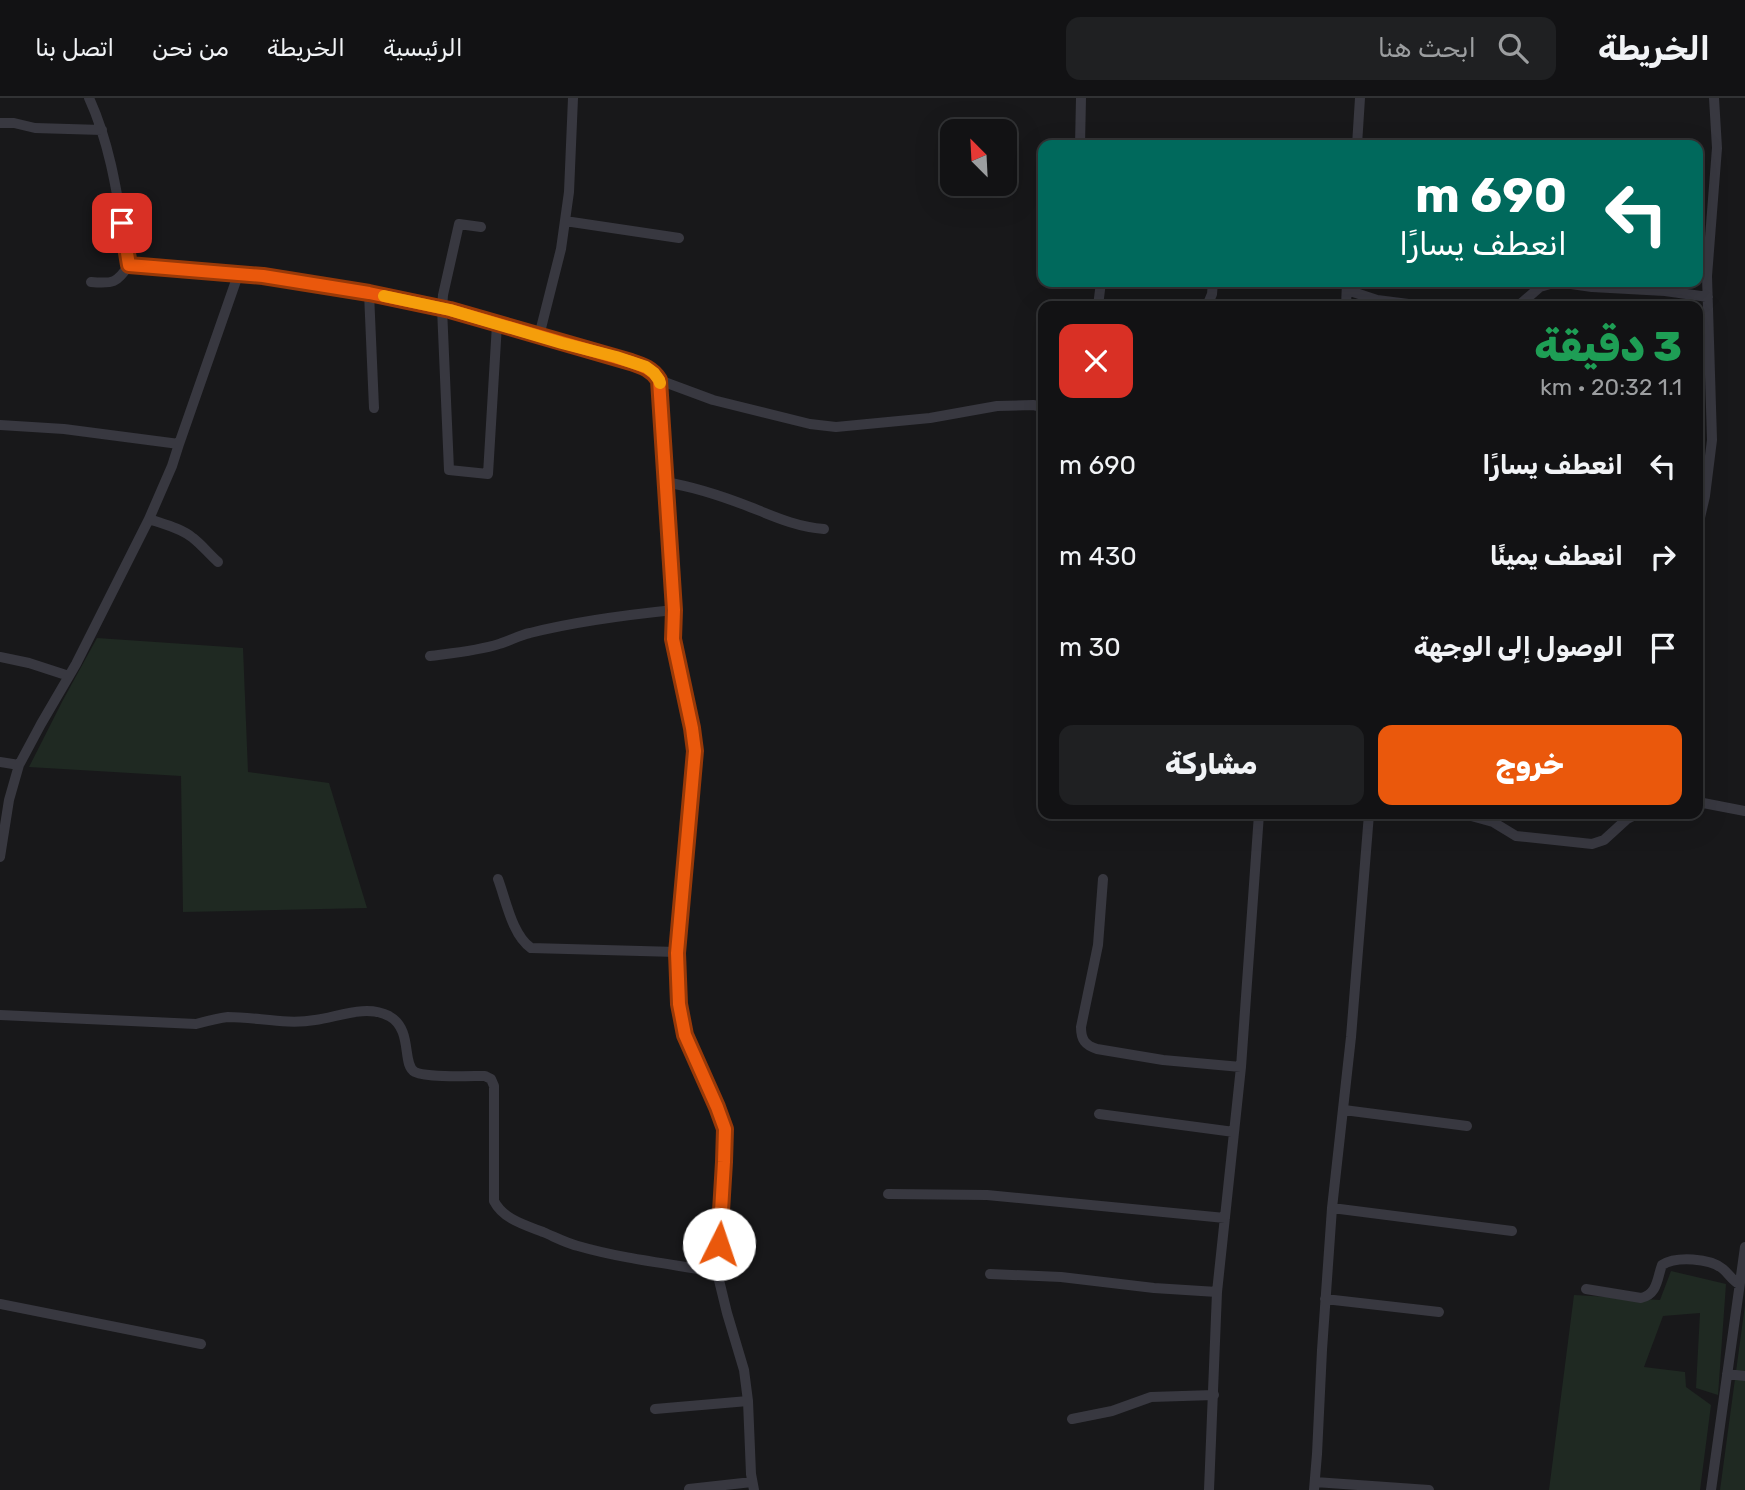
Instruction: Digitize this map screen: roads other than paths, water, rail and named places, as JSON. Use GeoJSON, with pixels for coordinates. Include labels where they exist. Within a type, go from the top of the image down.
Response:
{"type":"FeatureCollection","features":[{"type":"Feature","properties":{"kind":"street"},"geometry":{"type":"LineString","coordinates":[[89,98],[102,131],[114,181],[129,265],[115,282],[91,282]]}},
{"type":"Feature","properties":{"kind":"street"},"geometry":{"type":"LineString","coordinates":[[539,336],[561,250],[569,192],[573,98]]}},
{"type":"Feature","properties":{"kind":"street"},"geometry":{"type":"LineString","coordinates":[[1080,140],[1081,98]]}},
{"type":"Feature","properties":{"kind":"street"},"geometry":{"type":"LineString","coordinates":[[1357,140],[1360,98]]}},
{"type":"Feature","properties":{"kind":"street"},"geometry":{"type":"LineString","coordinates":[[1703,486],[1712,440],[1707,276],[1717,148],[1714,98]]}},
{"type":"Feature","properties":{"kind":"street"},"geometry":{"type":"LineString","coordinates":[[0,123],[14,122],[35,128],[102,131]]}},
{"type":"Feature","properties":{"kind":"street"},"geometry":{"type":"LineString","coordinates":[[565,221],[679,238]]}},
{"type":"Feature","properties":{"kind":"street"},"geometry":{"type":"LineString","coordinates":[[481,227],[459,224],[443,295],[449,470],[488,474],[497,324]]}},
{"type":"Feature","properties":{"kind":"street"},"geometry":{"type":"LineString","coordinates":[[129,265],[263,276],[442,308],[616,357],[646,367],[659,380],[674,610],[673,639],[695,751],[677,953],[679,1004],[685,1035],[725,1129],[717,1272],[744,1370],[753,1486],[689,1489]]}},
{"type":"Feature","properties":{"kind":"street"},"geometry":{"type":"LineString","coordinates":[[0,857],[9,800],[19,765],[69,677],[149,519],[172,466],[238,275]]}},
{"type":"Feature","properties":{"kind":"street"},"geometry":{"type":"LineString","coordinates":[[1349,287],[1385,301]]}},
{"type":"Feature","properties":{"kind":"street"},"geometry":{"type":"LineString","coordinates":[[1524,301],[1540,287]]}},
{"type":"Feature","properties":{"kind":"street"},"geometry":{"type":"LineString","coordinates":[[1591,287],[1665,291],[1708,297]]}},
{"type":"Feature","properties":{"kind":"street"},"geometry":{"type":"LineString","coordinates":[[369,293],[374,408]]}},
{"type":"Feature","properties":{"kind":"street"},"geometry":{"type":"LineString","coordinates":[[659,380],[713,400],[810,425],[836,427],[930,418],[997,406],[1038,406]]}},
{"type":"Feature","properties":{"kind":"street"},"geometry":{"type":"LineString","coordinates":[[0,425],[64,429],[179,443]]}},
{"type":"Feature","properties":{"kind":"street"},"geometry":{"type":"LineString","coordinates":[[665,482],[710,492],[805,527],[824,529]]}},
{"type":"Feature","properties":{"kind":"street"},"geometry":{"type":"LineString","coordinates":[[149,519],[194,538],[218,562]]}},
{"type":"Feature","properties":{"kind":"street"},"geometry":{"type":"LineString","coordinates":[[430,656],[485,648],[526,634],[574,623],[674,610]]}},
{"type":"Feature","properties":{"kind":"street"},"geometry":{"type":"LineString","coordinates":[[0,657],[30,663],[69,677]]}},
{"type":"Feature","properties":{"kind":"street"},"geometry":{"type":"LineString","coordinates":[[0,762],[19,765]]}},
{"type":"Feature","properties":{"kind":"street"},"geometry":{"type":"LineString","coordinates":[[1703,803],[1745,811]]}},
{"type":"Feature","properties":{"kind":"street"},"geometry":{"type":"LineString","coordinates":[[1209,1490],[1217,1292],[1241,1067],[1259,819]]}},
{"type":"Feature","properties":{"kind":"street"},"geometry":{"type":"LineString","coordinates":[[1369,819],[1351,1037],[1332,1208],[1314,1486],[1429,1490]]}},
{"type":"Feature","properties":{"kind":"street"},"geometry":{"type":"LineString","coordinates":[[1482,819],[1493,822],[1516,836],[1592,844],[1604,840],[1627,819]]}},
{"type":"Feature","properties":{"kind":"street"},"geometry":{"type":"LineString","coordinates":[[1103,878],[1098,945],[1082,1027],[1081,1037],[1086,1045],[1163,1060],[1241,1067]]}},
{"type":"Feature","properties":{"kind":"street"},"geometry":{"type":"LineString","coordinates":[[498,879],[516,930],[523,943],[531,948],[677,953]]}},
{"type":"Feature","properties":{"kind":"street"},"geometry":{"type":"LineString","coordinates":[[0,1015],[196,1024],[227,1017],[288,1021],[314,1020],[362,1011],[380,1013],[397,1022],[403,1031],[407,1041],[408,1063],[412,1070],[429,1074],[485,1076],[491,1079],[494,1086],[494,1201],[508,1216],[577,1246],[717,1272]]}},
{"type":"Feature","properties":{"kind":"street"},"geometry":{"type":"LineString","coordinates":[[1344,1110],[1466,1126]]}},
{"type":"Feature","properties":{"kind":"street"},"geometry":{"type":"LineString","coordinates":[[1099,1114],[1234,1132]]}},
{"type":"Feature","properties":{"kind":"street"},"geometry":{"type":"LineString","coordinates":[[888,1194],[987,1195],[1225,1218]]}},
{"type":"Feature","properties":{"kind":"street"},"geometry":{"type":"LineString","coordinates":[[1332,1208],[1512,1231]]}},
{"type":"Feature","properties":{"kind":"street"},"geometry":{"type":"LineString","coordinates":[[1712,1490],[1745,1247]]}},
{"type":"Feature","properties":{"kind":"street"},"geometry":{"type":"LineString","coordinates":[[1586,1289],[1646,1297],[1656,1287],[1662,1265],[1678,1259],[1712,1263],[1722,1267],[1739,1284]]}},
{"type":"Feature","properties":{"kind":"street"},"geometry":{"type":"LineString","coordinates":[[990,1274],[1061,1277],[1217,1292]]}},
{"type":"Feature","properties":{"kind":"street"},"geometry":{"type":"LineString","coordinates":[[1325,1299],[1439,1312]]}},
{"type":"Feature","properties":{"kind":"street"},"geometry":{"type":"LineString","coordinates":[[0,1304],[201,1344]]}},
{"type":"Feature","properties":{"kind":"street"},"geometry":{"type":"LineString","coordinates":[[1727,1374],[1745,1376]]}},
{"type":"Feature","properties":{"kind":"street"},"geometry":{"type":"LineString","coordinates":[[1072,1419],[1112,1411],[1151,1397],[1214,1395]]}},
{"type":"Feature","properties":{"kind":"street"},"geometry":{"type":"LineString","coordinates":[[655,1409],[748,1401]]}}]}
